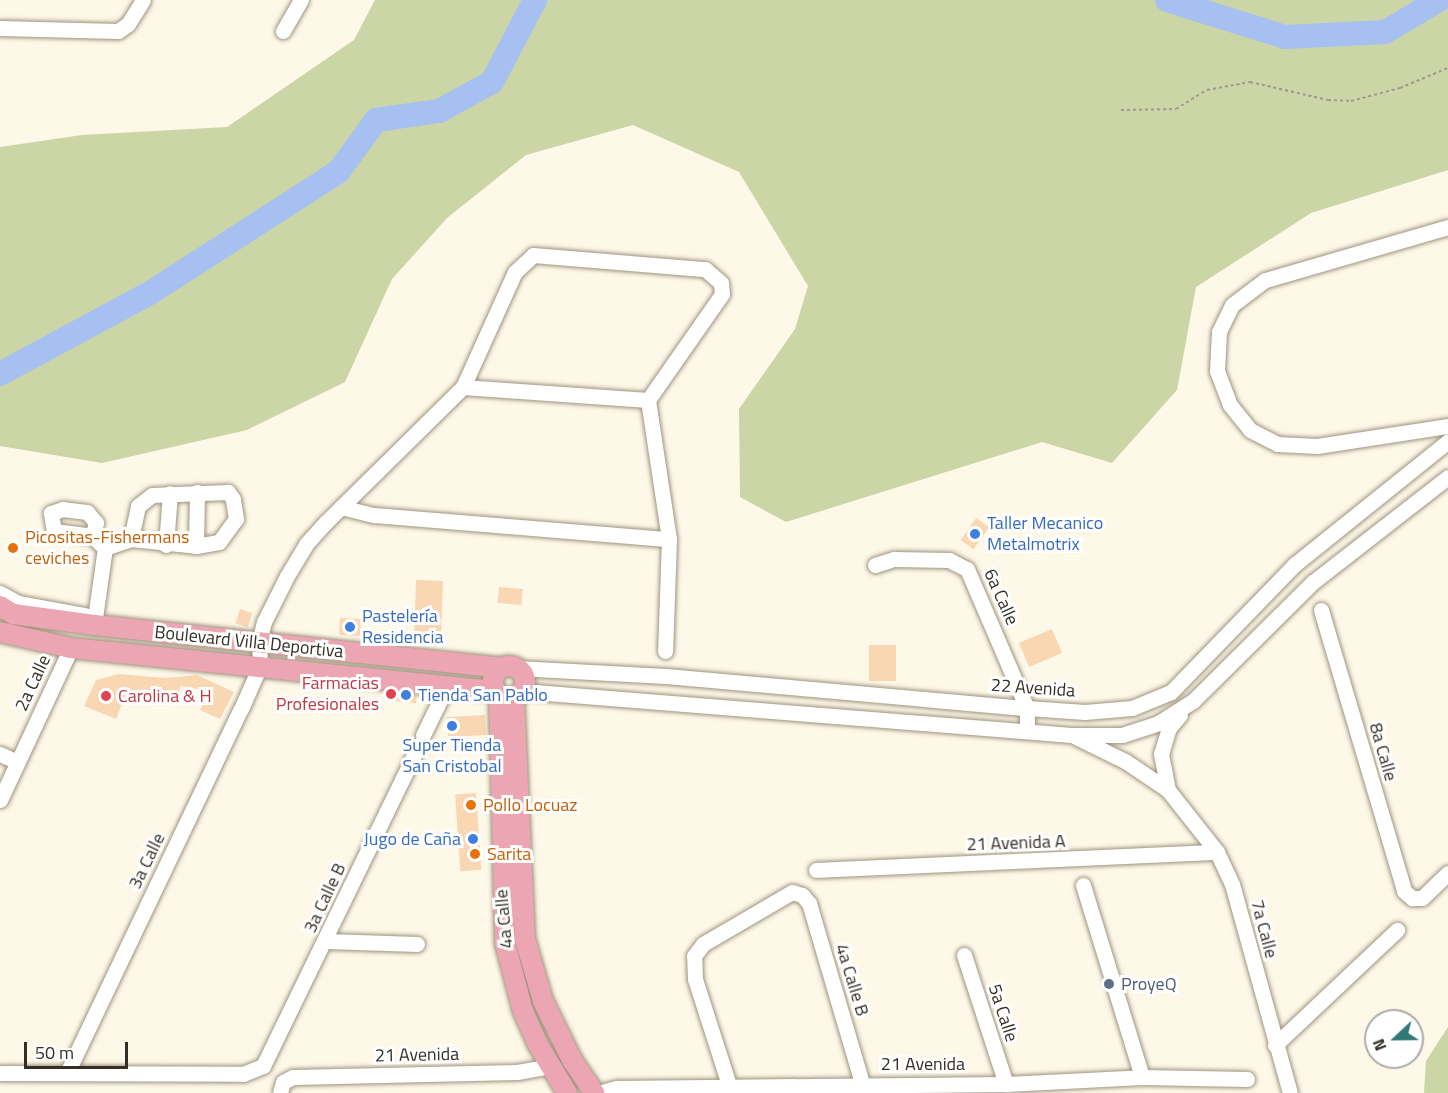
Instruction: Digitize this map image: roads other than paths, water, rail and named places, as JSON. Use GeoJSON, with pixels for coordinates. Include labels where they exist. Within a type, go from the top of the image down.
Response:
{"type":"FeatureCollection","features":[{"type":"Feature","properties":{"kind":"main road","name":"Boulevard Villa Deportiva"},"geometry":{"type":"LineString","coordinates":[[0,606],[13,614],[94,621],[258,643],[509,668]]}},
{"type":"Feature","properties":{"kind":"main road","name":"Boulevard Villa Deportiva"},"geometry":{"type":"LineString","coordinates":[[0,632],[71,648],[448,684],[508,693]]}},
{"type":"Feature","properties":{"kind":"main road"},"geometry":{"type":"LineString","coordinates":[[509,668],[525,681],[508,693],[494,676],[509,668]]}},
{"type":"Feature","properties":{"kind":"main road","name":"4a Calle"},"geometry":{"type":"LineString","coordinates":[[508,693],[505,943],[522,1011],[550,1066],[567,1093]]}},
{"type":"Feature","properties":{"kind":"main road","name":"4a Calle"},"geometry":{"type":"LineString","coordinates":[[508,693],[525,939],[543,1001],[572,1060],[596,1093]]}},
{"type":"Feature","properties":{"kind":"street"},"geometry":{"type":"LineString","coordinates":[[0,28],[118,30],[128,24],[143,0]]}},
{"type":"Feature","properties":{"kind":"street"},"geometry":{"type":"LineString","coordinates":[[283,31],[301,0]]}},
{"type":"Feature","properties":{"kind":"street"},"geometry":{"type":"LineString","coordinates":[[1448,227],[1265,280],[1232,305],[1219,332],[1217,371],[1230,405],[1250,430],[1277,444],[1337,444],[1448,426]]}},
{"type":"Feature","properties":{"kind":"street"},"geometry":{"type":"LineString","coordinates":[[260,666],[258,643],[264,622],[302,551],[341,507],[464,387],[495,309],[518,266],[527,258],[539,254],[710,271],[721,283],[722,294],[648,400],[669,539],[664,651]]}},
{"type":"Feature","properties":{"kind":"street"},"geometry":{"type":"LineString","coordinates":[[464,387],[648,400]]}},
{"type":"Feature","properties":{"kind":"street","name":"22 Avenida"},"geometry":{"type":"LineString","coordinates":[[509,668],[666,676],[1027,708],[1085,711],[1132,708],[1171,692],[1294,566],[1448,441]]}},
{"type":"Feature","properties":{"kind":"street"},"geometry":{"type":"LineString","coordinates":[[508,693],[663,700],[1071,735],[1122,735],[1158,723],[1193,701],[1313,582],[1448,477]]}},
{"type":"Feature","properties":{"kind":"street"},"geometry":{"type":"LineString","coordinates":[[196,546],[197,492]]}},
{"type":"Feature","properties":{"kind":"street"},"geometry":{"type":"LineString","coordinates":[[105,548],[131,539],[166,545],[196,546],[219,542],[236,519],[234,499],[228,492],[197,492],[170,493],[143,499],[138,506],[131,539]]}},
{"type":"Feature","properties":{"kind":"street"},"geometry":{"type":"LineString","coordinates":[[166,545],[170,493]]}},
{"type":"Feature","properties":{"kind":"street"},"geometry":{"type":"LineString","coordinates":[[341,507],[374,515],[669,539]]}},
{"type":"Feature","properties":{"kind":"street"},"geometry":{"type":"LineString","coordinates":[[92,536],[105,548]]}},
{"type":"Feature","properties":{"kind":"street"},"geometry":{"type":"LineString","coordinates":[[0,593],[18,603],[94,621],[105,548]]}},
{"type":"Feature","properties":{"kind":"street","name":"6a Calle"},"geometry":{"type":"LineString","coordinates":[[875,565],[894,559],[949,560],[967,569],[1027,708],[1027,731]]}},
{"type":"Feature","properties":{"kind":"street"},"geometry":{"type":"LineString","coordinates":[[1294,566],[1313,582]]}},
{"type":"Feature","properties":{"kind":"street","name":"8a Calle"},"geometry":{"type":"LineString","coordinates":[[1322,610],[1404,891],[1415,898],[1428,894],[1448,873]]}},
{"type":"Feature","properties":{"kind":"street","name":"2a Calle"},"geometry":{"type":"LineString","coordinates":[[0,800],[71,648]]}},
{"type":"Feature","properties":{"kind":"street","name":"3a Calle"},"geometry":{"type":"LineString","coordinates":[[67,1073],[260,666]]}},
{"type":"Feature","properties":{"kind":"street"},"geometry":{"type":"LineString","coordinates":[[663,700],[666,676]]}},
{"type":"Feature","properties":{"kind":"street","name":"3a Calle B"},"geometry":{"type":"LineString","coordinates":[[67,1073],[243,1074],[263,1066],[326,941],[448,684]]}},
{"type":"Feature","properties":{"kind":"street","name":"7a Calle"},"geometry":{"type":"LineString","coordinates":[[1168,790],[1161,754],[1169,728],[1193,701]]}},
{"type":"Feature","properties":{"kind":"street","name":"7a Calle"},"geometry":{"type":"LineString","coordinates":[[1071,735],[1125,761],[1168,790],[1217,852],[1232,884],[1290,1093]]}},
{"type":"Feature","properties":{"kind":"street"},"geometry":{"type":"LineString","coordinates":[[0,754],[17,762]]}},
{"type":"Feature","properties":{"kind":"street","name":"21 Avenida A"},"geometry":{"type":"LineString","coordinates":[[816,870],[1217,852]]}},
{"type":"Feature","properties":{"kind":"street"},"geometry":{"type":"LineString","coordinates":[[1083,885],[1142,1077]]}},
{"type":"Feature","properties":{"kind":"street","name":"4a Calle B"},"geometry":{"type":"LineString","coordinates":[[729,1085],[695,979],[694,957],[702,944],[785,895],[799,893],[808,903],[862,1083]]}},
{"type":"Feature","properties":{"kind":"street"},"geometry":{"type":"LineString","coordinates":[[1275,1045],[1397,930]]}},
{"type":"Feature","properties":{"kind":"street"},"geometry":{"type":"LineString","coordinates":[[326,941],[417,944]]}},
{"type":"Feature","properties":{"kind":"street","name":"5a Calle"},"geometry":{"type":"LineString","coordinates":[[964,955],[1006,1084]]}},
{"type":"Feature","properties":{"kind":"street","name":"21 Avenida"},"geometry":{"type":"LineString","coordinates":[[283,1086],[517,1072],[550,1066]]}},
{"type":"Feature","properties":{"kind":"street"},"geometry":{"type":"LineString","coordinates":[[0,1073],[67,1073]]}},
{"type":"Feature","properties":{"kind":"street","name":"21 Avenida"},"geometry":{"type":"LineString","coordinates":[[596,1093],[617,1088],[729,1085],[1006,1084],[1142,1077],[1247,1079]]}},
{"type":"Feature","properties":{"kind":"waterway"},"geometry":{"type":"LineString","coordinates":[[0,374],[150,293],[339,171],[376,120],[439,111],[492,82],[535,0]]}},
{"type":"Feature","properties":{"kind":"waterway"},"geometry":{"type":"LineString","coordinates":[[1167,0],[1285,37],[1385,32],[1439,0]]}},
{"type":"Feature","properties":{"kind":"place","name":"Taller Mecanico Metalmotrix"},"geometry":{"type":"Point","coordinates":[975,534]}},
{"type":"Feature","properties":{"kind":"place","name":"Picositas-Fishermans ceviches"},"geometry":{"type":"Point","coordinates":[13,548]}},
{"type":"Feature","properties":{"kind":"place","name":"Pastelería Residencia"},"geometry":{"type":"Point","coordinates":[350,627]}},
{"type":"Feature","properties":{"kind":"place","name":"Farmacias Profesionales"},"geometry":{"type":"Point","coordinates":[391,694]}},
{"type":"Feature","properties":{"kind":"place","name":"Tienda San Pablo"},"geometry":{"type":"Point","coordinates":[406,695]}},
{"type":"Feature","properties":{"kind":"place","name":"Carolina & H"},"geometry":{"type":"Point","coordinates":[106,696]}},
{"type":"Feature","properties":{"kind":"place","name":"Super Tienda San Cristobal"},"geometry":{"type":"Point","coordinates":[452,726]}},
{"type":"Feature","properties":{"kind":"place","name":"Pollo Locuaz"},"geometry":{"type":"Point","coordinates":[471,805]}},
{"type":"Feature","properties":{"kind":"place","name":"Jugo de Caña"},"geometry":{"type":"Point","coordinates":[473,839]}},
{"type":"Feature","properties":{"kind":"place","name":"Sarita"},"geometry":{"type":"Point","coordinates":[475,854]}},
{"type":"Feature","properties":{"kind":"place","name":"ProyeQ"},"geometry":{"type":"Point","coordinates":[1109,984]}}]}
